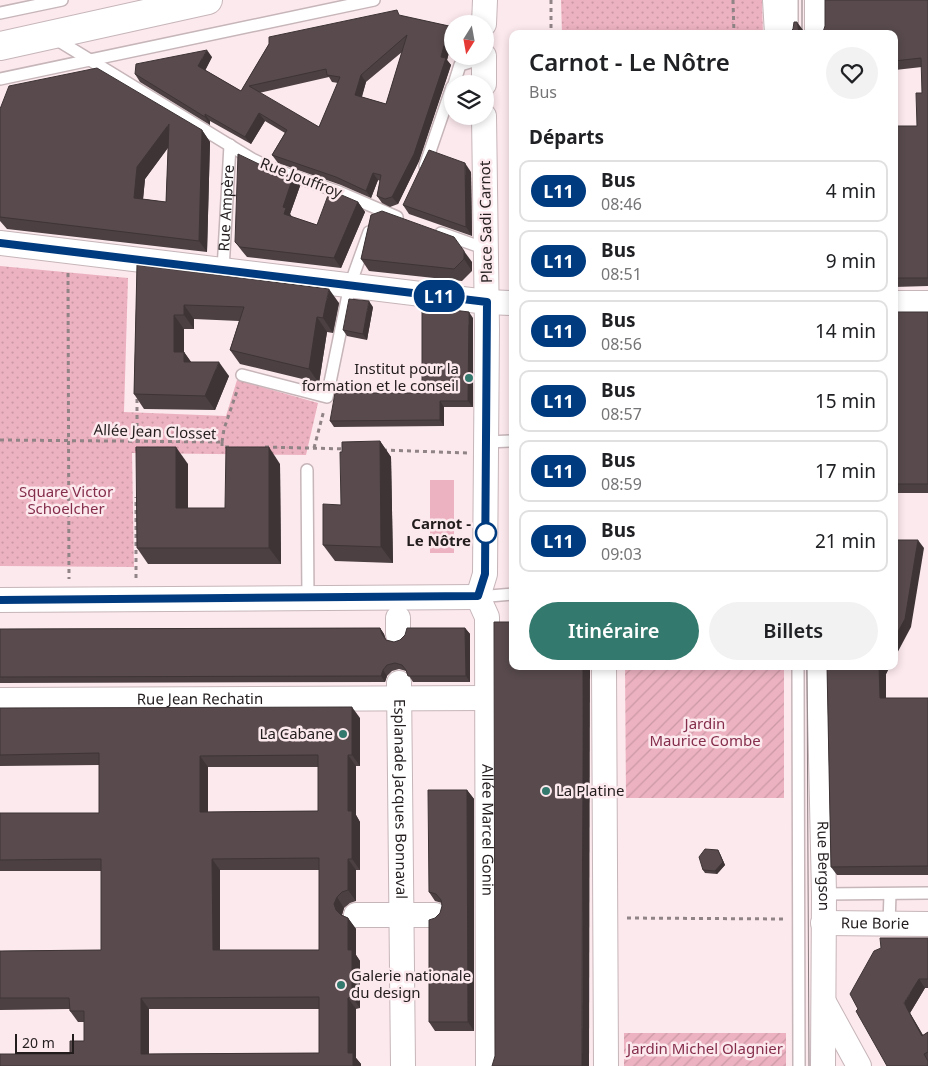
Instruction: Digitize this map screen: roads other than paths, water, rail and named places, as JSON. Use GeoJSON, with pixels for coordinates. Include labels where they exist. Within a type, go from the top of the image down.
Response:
{"type":"FeatureCollection","features":[{"type":"Feature","properties":{"kind":"main road"},"geometry":{"type":"LineString","coordinates":[[0,46],[208,0]]}},
{"type":"Feature","properties":{"kind":"street"},"geometry":{"type":"LineString","coordinates":[[484,15],[485,0]]}},
{"type":"Feature","properties":{"kind":"street"},"geometry":{"type":"LineString","coordinates":[[775,0],[777,30]]}},
{"type":"Feature","properties":{"kind":"street"},"geometry":{"type":"LineString","coordinates":[[817,0],[818,30]]}},
{"type":"Feature","properties":{"kind":"street","name":"Place Sadi Carnot"},"geometry":{"type":"LineString","coordinates":[[484,125],[487,302],[509,303]]}},
{"type":"Feature","properties":{"kind":"street","name":"Rue Ampère"},"geometry":{"type":"LineString","coordinates":[[0,243],[487,302]]}},
{"type":"Feature","properties":{"kind":"street"},"geometry":{"type":"LineString","coordinates":[[0,600],[478,596],[485,574],[487,302]]}},
{"type":"Feature","properties":{"kind":"street"},"geometry":{"type":"LineString","coordinates":[[898,303],[928,303]]}},
{"type":"Feature","properties":{"kind":"street","name":"Allée Marcel Gonin"},"geometry":{"type":"LineString","coordinates":[[478,596],[487,617],[488,698],[482,915],[488,1066]]}},
{"type":"Feature","properties":{"kind":"street"},"geometry":{"type":"LineString","coordinates":[[604,670],[606,1066]]}},
{"type":"Feature","properties":{"kind":"street","name":"Rue Bergson"},"geometry":{"type":"LineString","coordinates":[[819,670],[824,894],[822,1066]]}},
{"type":"Feature","properties":{"kind":"street","name":"Rue Jean Rechatin"},"geometry":{"type":"LineString","coordinates":[[0,700],[399,690],[488,698]]}},
{"type":"Feature","properties":{"kind":"street","name":"Esplanade Jacques Bonnaval"},"geometry":{"type":"LineString","coordinates":[[399,690],[403,1066]]}},
{"type":"Feature","properties":{"kind":"street","name":"Esplanade Jacques Bonnaval"},"geometry":{"type":"LineString","coordinates":[[356,915],[402,915]]}},
{"type":"Feature","properties":{"kind":"street"},"geometry":{"type":"LineString","coordinates":[[402,915],[435,915]]}},
{"type":"Feature","properties":{"kind":"street","name":"Rue Borie"},"geometry":{"type":"LineString","coordinates":[[823,923],[928,924]]}},
{"type":"Feature","properties":{"kind":"street"},"geometry":{"type":"LineString","coordinates":[[824,1002],[860,1066]]}},
{"type":"Feature","properties":{"kind":"lane"},"geometry":{"type":"LineString","coordinates":[[0,13],[62,0]]}},
{"type":"Feature","properties":{"kind":"lane"},"geometry":{"type":"LineString","coordinates":[[0,79],[374,0]]}},
{"type":"Feature","properties":{"kind":"lane"},"geometry":{"type":"LineString","coordinates":[[792,0],[792,30]]}},
{"type":"Feature","properties":{"kind":"lane","name":"Rue Jouffroy"},"geometry":{"type":"LineString","coordinates":[[50,36],[230,146],[273,169],[339,192],[390,215],[405,216]]}},
{"type":"Feature","properties":{"kind":"lane"},"geometry":{"type":"LineString","coordinates":[[418,180],[426,164],[444,111]]}},
{"type":"Feature","properties":{"kind":"lane","name":"Rue Ampère"},"geometry":{"type":"LineString","coordinates":[[223,270],[230,146]]}},
{"type":"Feature","properties":{"kind":"lane"},"geometry":{"type":"LineString","coordinates":[[242,375],[328,397],[350,285],[372,221],[390,215]]}},
{"type":"Feature","properties":{"kind":"lane"},"geometry":{"type":"LineString","coordinates":[[434,230],[486,249]]}},
{"type":"Feature","properties":{"kind":"lane"},"geometry":{"type":"LineString","coordinates":[[487,448],[509,442]]}},
{"type":"Feature","properties":{"kind":"lane"},"geometry":{"type":"LineString","coordinates":[[307,470],[308,598]]}},
{"type":"Feature","properties":{"kind":"lane"},"geometry":{"type":"LineString","coordinates":[[478,596],[509,594]]}},
{"type":"Feature","properties":{"kind":"lane"},"geometry":{"type":"LineString","coordinates":[[798,670],[799,1066]]}},
{"type":"Feature","properties":{"kind":"lane","name":"Rue Borie"},"geometry":{"type":"LineString","coordinates":[[824,894],[928,893]]}},
{"type":"Feature","properties":{"kind":"lane"},"geometry":{"type":"LineString","coordinates":[[888,924],[890,894]]}},
{"type":"Feature","properties":{"kind":"tram line"},"geometry":{"type":"LineString","coordinates":[[802,0],[802,30]]}},
{"type":"Feature","properties":{"kind":"tram line"},"geometry":{"type":"LineString","coordinates":[[807,670],[809,1066]]}},
{"type":"Feature","properties":{"kind":"place","name":"Institut pour la formation et le conseil"},"geometry":{"type":"Point","coordinates":[469,378]}},
{"type":"Feature","properties":{"kind":"place","name":"Carnot - Le Nôtre"},"geometry":{"type":"Point","coordinates":[486,533]}},
{"type":"Feature","properties":{"kind":"place","name":"La Cabane"},"geometry":{"type":"Point","coordinates":[343,734]}},
{"type":"Feature","properties":{"kind":"place","name":"La Platine"},"geometry":{"type":"Point","coordinates":[546,791]}},
{"type":"Feature","properties":{"kind":"place","name":"Galerie nationale du design"},"geometry":{"type":"Point","coordinates":[341,985]}},
{"type":"Feature","properties":{"kind":"park label","name":"Square Victor Schoelcher"},"geometry":{"type":"Point","coordinates":[66,500]}},
{"type":"Feature","properties":{"kind":"park label","name":"Jardin Maurice Combe"},"geometry":{"type":"Point","coordinates":[705,732]}},
{"type":"Feature","properties":{"kind":"park label","name":"Jardin Michel Olagnier"},"geometry":{"type":"Point","coordinates":[705,1049]}}]}
